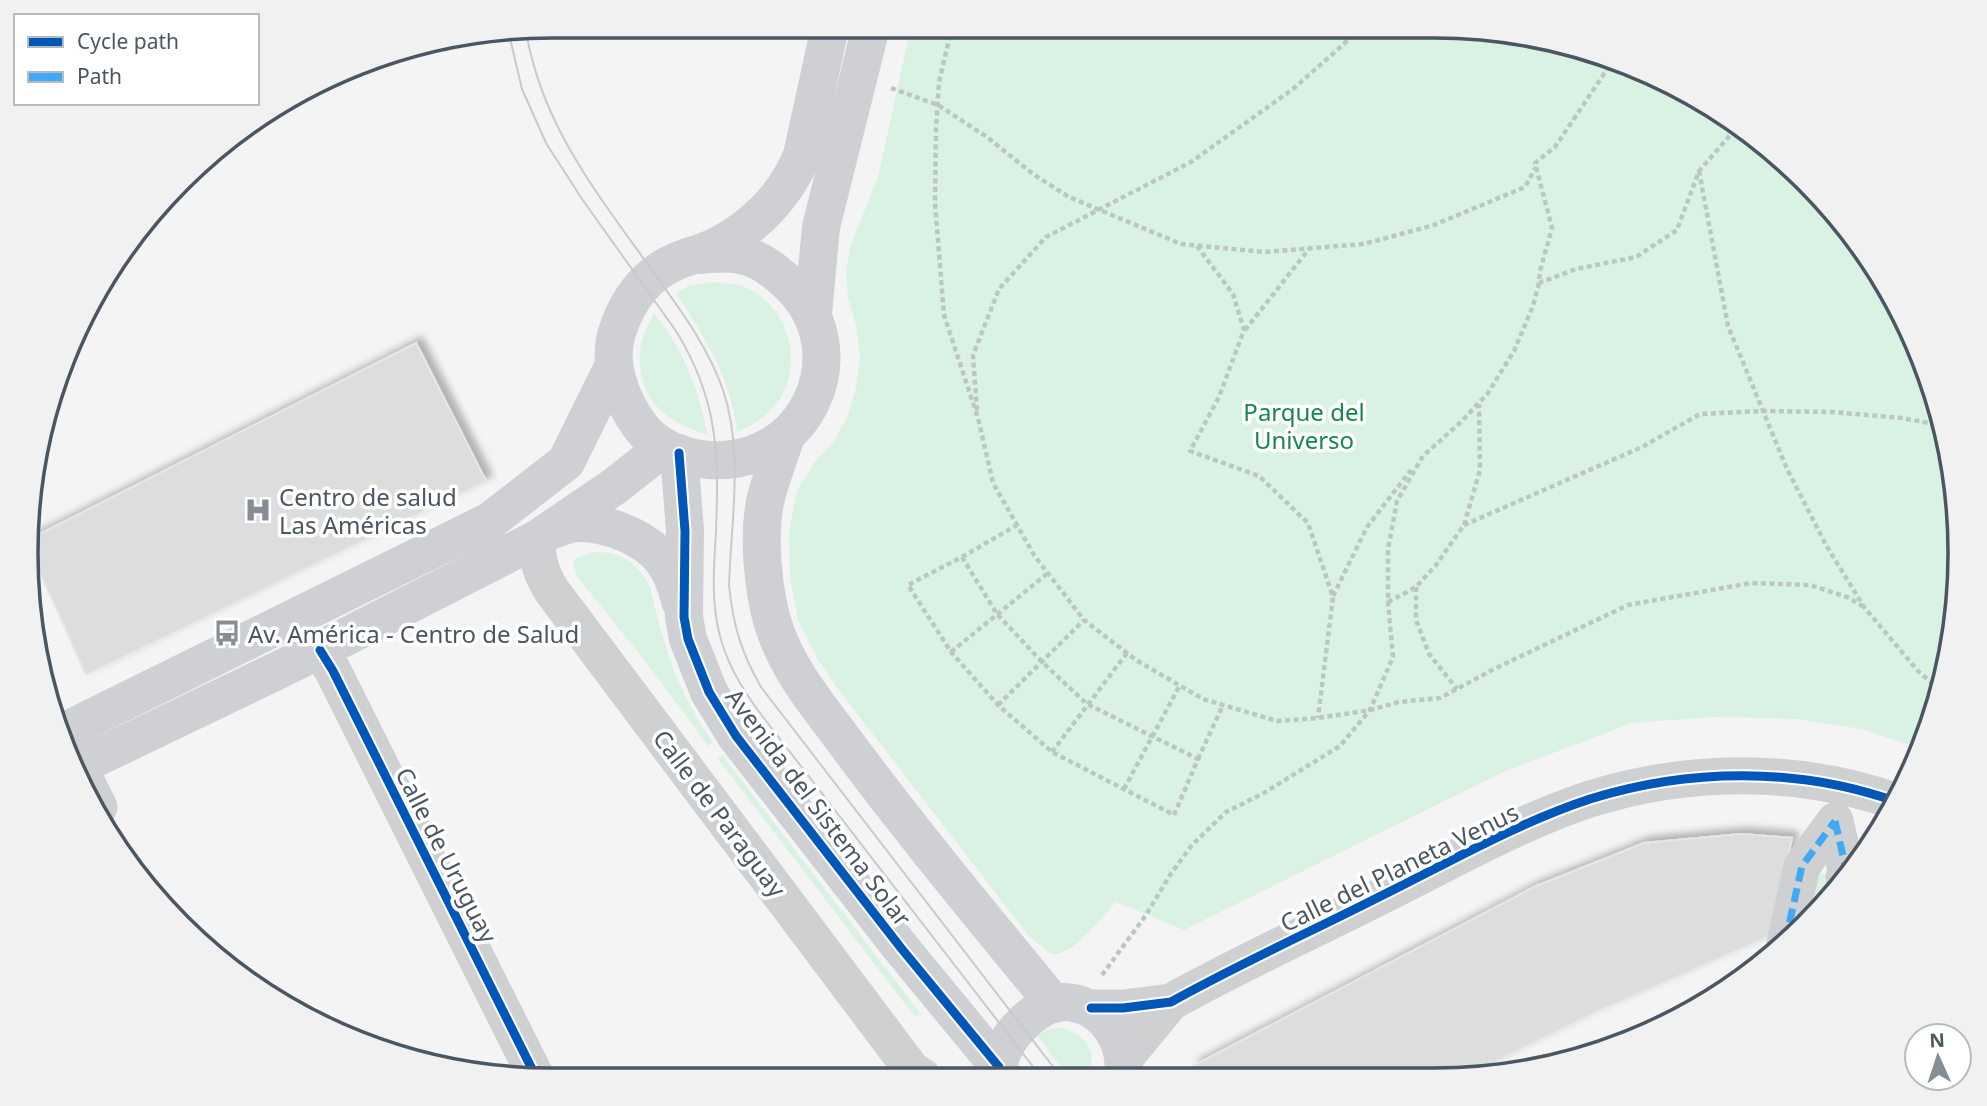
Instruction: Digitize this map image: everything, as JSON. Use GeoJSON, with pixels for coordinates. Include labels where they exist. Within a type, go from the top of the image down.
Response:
{"type":"FeatureCollection","features":[{"type":"Feature","properties":{"kind":"main road"},"geometry":{"type":"LineString","coordinates":[[697,255],[727,253],[756,259],[798,293],[813,314],[820,335],[822,359],[819,384],[806,413],[786,436],[763,451],[734,459],[700,459],[671,450],[644,432],[620,391],[614,365],[616,335],[626,307],[642,285],[676,261],[719,246],[762,214],[784,190],[795,174],[802,155],[828,38]]}},
{"type":"Feature","properties":{"kind":"main road"},"geometry":{"type":"LineString","coordinates":[[813,314],[821,227],[868,38]]}},
{"type":"Feature","properties":{"kind":"main road"},"geometry":{"type":"LineString","coordinates":[[70,729],[490,521],[566,462],[614,365]]}},
{"type":"Feature","properties":{"kind":"main road"},"geometry":{"type":"LineString","coordinates":[[786,436],[765,503],[763,525],[764,576],[782,650],[800,681],[887,799],[1110,1025],[1119,1038],[1125,1068]]}},
{"type":"Feature","properties":{"kind":"main road"},"geometry":{"type":"LineString","coordinates":[[84,764],[320,650],[545,534],[671,450]]}},
{"type":"Feature","properties":{"kind":"main road","name":"Avenida del Sistema Solar"},"geometry":{"type":"LineString","coordinates":[[671,450],[685,531],[684,617],[696,663],[709,692],[729,726],[995,1068]]}},
{"type":"Feature","properties":{"kind":"main road"},"geometry":{"type":"LineString","coordinates":[[545,534],[578,523],[625,533],[646,545],[665,562],[676,583],[684,617]]}},
{"type":"Feature","properties":{"kind":"main road"},"geometry":{"type":"LineString","coordinates":[[999,1068],[1003,1050],[1021,1025],[1082,996]]}},
{"type":"Feature","properties":{"kind":"street","name":"Calle de Paraguay"},"geometry":{"type":"LineString","coordinates":[[545,534],[537,557],[542,576],[552,591],[910,1068]]}},
{"type":"Feature","properties":{"kind":"street","name":"Calle de Uruguay"},"geometry":{"type":"LineString","coordinates":[[320,650],[333,671],[531,1067]]}},
{"type":"Feature","properties":{"kind":"street","name":"Calle del Planeta Venus"},"geometry":{"type":"LineString","coordinates":[[1082,996],[1123,1008],[1171,1002],[1515,829],[1589,800],[1640,786],[1701,777],[1773,775],[1843,787],[1886,799]]}},
{"type":"Feature","properties":{"kind":"street"},"geometry":{"type":"LineString","coordinates":[[1789,925],[1802,866],[1835,821],[1845,863]]}},
{"type":"Feature","properties":{"kind":"street","name":"Calle del Planeta Venus"},"geometry":{"type":"LineString","coordinates":[[1126,1068],[1171,1002]]}},
{"type":"Feature","properties":{"kind":"path"},"geometry":{"type":"LineString","coordinates":[[949,38],[939,82],[935,203],[944,315],[978,418],[993,483],[1034,555],[1084,620],[1127,653],[1203,699],[1277,721],[1318,718],[1370,710],[1399,702],[1440,698],[1628,605],[1751,583],[1810,585],[1847,597],[1864,607]]}},
{"type":"Feature","properties":{"kind":"path"},"geometry":{"type":"LineString","coordinates":[[978,418],[973,355],[999,289],[1046,237],[1191,162],[1293,89],[1348,38]]}},
{"type":"Feature","properties":{"kind":"path"},"geometry":{"type":"LineString","coordinates":[[1318,718],[1333,597],[1367,527],[1423,456],[1488,393],[1514,351],[1533,306],[1552,228],[1535,163],[1555,147],[1607,69]]}},
{"type":"Feature","properties":{"kind":"path"},"geometry":{"type":"LineString","coordinates":[[888,88],[937,105],[987,137],[1033,174],[1069,197],[1181,244],[1196,246],[1264,252],[1364,244],[1434,225],[1525,187],[1536,167]]}},
{"type":"Feature","properties":{"kind":"path"},"geometry":{"type":"LineString","coordinates":[[1539,283],[1576,269],[1636,257],[1677,230],[1699,171],[1731,134]]}},
{"type":"Feature","properties":{"kind":"path"},"geometry":{"type":"LineString","coordinates":[[1699,171],[1728,326],[1787,469],[1826,545],[1864,607],[1918,671],[1932,683]]}},
{"type":"Feature","properties":{"kind":"path"},"geometry":{"type":"LineString","coordinates":[[1196,246],[1233,294],[1244,330]]}},
{"type":"Feature","properties":{"kind":"path"},"geometry":{"type":"LineString","coordinates":[[1310,248],[1244,330],[1219,397],[1190,451],[1259,475],[1308,523],[1333,597]]}},
{"type":"Feature","properties":{"kind":"path"},"geometry":{"type":"LineString","coordinates":[[1388,602],[1416,587],[1436,565],[1464,525],[1480,470],[1479,403]]}},
{"type":"Feature","properties":{"kind":"path"},"geometry":{"type":"LineString","coordinates":[[1464,525],[1642,447],[1700,414],[1832,412],[1902,418],[1932,424]]}},
{"type":"Feature","properties":{"kind":"path"},"geometry":{"type":"LineString","coordinates":[[1082,996],[1146,915],[1192,845],[1226,812],[1262,794],[1340,746],[1370,710],[1393,657],[1388,602],[1388,549],[1396,501],[1423,456]]}},
{"type":"Feature","properties":{"kind":"path"},"geometry":{"type":"LineString","coordinates":[[1017,525],[908,585],[951,652],[998,705],[1052,751],[1174,815],[1223,705]]}},
{"type":"Feature","properties":{"kind":"path"},"geometry":{"type":"LineString","coordinates":[[962,556],[997,614],[1042,662],[1087,704],[1198,759]]}},
{"type":"Feature","properties":{"kind":"path"},"geometry":{"type":"LineString","coordinates":[[951,652],[1048,573]]}},
{"type":"Feature","properties":{"kind":"path"},"geometry":{"type":"LineString","coordinates":[[1416,587],[1416,620],[1429,654],[1457,689]]}},
{"type":"Feature","properties":{"kind":"path"},"geometry":{"type":"LineString","coordinates":[[998,705],[1084,620]]}},
{"type":"Feature","properties":{"kind":"path"},"geometry":{"type":"LineString","coordinates":[[1052,751],[1127,653]]}},
{"type":"Feature","properties":{"kind":"path"},"geometry":{"type":"LineString","coordinates":[[1124,789],[1180,685]]}},
{"type":"Feature","properties":{"kind":"green space","name":"Parque del Universo"},"geometry":{"type":"Polygon","coordinates":[[[909,38],[1468,40],[1534,48],[1567,56],[1631,78],[1691,107],[1720,125],[1773,166],[1821,214],[1862,267],[1880,296],[1921,388],[1939,453],[1948,553],[1939,653],[1911,746],[1862,729],[1796,719],[1714,717],[1632,723],[1501,773],[1184,930],[1116,902],[1078,943],[1060,953],[1051,954],[1028,935],[838,689],[818,660],[798,620],[790,576],[789,530],[797,491],[814,463],[832,444],[847,418],[856,388],[860,356],[856,325],[848,298],[846,272],[851,244],[878,177],[909,38]]]}},
{"type":"Feature","properties":{"kind":"green space"},"geometry":{"type":"Polygon","coordinates":[[[713,282],[739,285],[757,294],[772,307],[789,341],[789,379],[781,396],[769,412],[754,424],[737,432],[723,376],[676,293],[689,286],[713,282]]]}},
{"type":"Feature","properties":{"kind":"green space"},"geometry":{"type":"Polygon","coordinates":[[[654,313],[688,370],[707,434],[680,424],[668,416],[658,407],[644,384],[640,370],[640,348],[654,313]]]}},
{"type":"Feature","properties":{"kind":"green space"},"geometry":{"type":"Polygon","coordinates":[[[594,552],[621,556],[634,565],[645,578],[650,587],[673,668],[690,705],[713,742],[708,746],[577,576],[573,564],[576,558],[594,552]]]}},
{"type":"Feature","properties":{"kind":"green space"},"geometry":{"type":"Polygon","coordinates":[[[722,755],[921,1014],[915,1017],[718,759],[722,755]]]}},
{"type":"Feature","properties":{"kind":"green space"},"geometry":{"type":"Polygon","coordinates":[[[1807,870],[1834,876],[1811,903],[1801,901],[1807,870]]]}},
{"type":"Feature","properties":{"kind":"green space"},"geometry":{"type":"Polygon","coordinates":[[[1063,1028],[1084,1040],[1091,1052],[1091,1068],[1061,1068],[1036,1034],[1063,1028]]]}},
{"type":"Feature","properties":{"kind":"building","name":"Centro de salud Las Américas"},"geometry":{"type":"Polygon","coordinates":[[[416,343],[486,481],[86,675],[39,571],[39,534],[416,343]]]}},
{"type":"Feature","properties":{"kind":"building"},"geometry":{"type":"Polygon","coordinates":[[[1741,834],[1792,838],[1770,936],[1596,1012],[1490,1064],[1434,1068],[1193,1066],[1534,887],[1644,843],[1741,834]]]}},
{"type":"Feature","properties":{"kind":"tram line"},"geometry":{"type":"LineString","coordinates":[[528,39],[545,99],[576,161],[694,330],[723,390],[735,462],[729,585],[739,638],[754,674],[761,687],[1054,1068]]}},
{"type":"Feature","properties":{"kind":"tram line"},"geometry":{"type":"LineString","coordinates":[[511,41],[522,89],[546,143],[582,199],[676,331],[700,380],[708,404],[716,451],[716,620],[726,655],[736,676],[763,717],[1034,1068]]}},
{"type":"Feature","properties":{"kind":"marked path"},"geometry":{"type":"LineString","coordinates":[[1835,821],[1845,863]]}},
{"type":"Feature","properties":{"kind":"marked path"},"geometry":{"type":"LineString","coordinates":[[1789,925],[1802,866],[1835,821]]}},
{"type":"Feature","properties":{"kind":"cycle path"},"geometry":{"type":"LineString","coordinates":[[679,453],[685,531],[684,617],[688,639],[709,692],[736,736],[901,948],[999,1067]]}},
{"type":"Feature","properties":{"kind":"cycle path"},"geometry":{"type":"LineString","coordinates":[[320,650],[333,671],[531,1067]]}},
{"type":"Feature","properties":{"kind":"cycle path"},"geometry":{"type":"LineString","coordinates":[[1091,1008],[1123,1008],[1171,1002],[1509,832],[1590,799],[1666,781],[1744,776],[1822,782],[1886,799]]}},
{"type":"Feature","properties":{"kind":"place","name":"Centro de salud Las Américas"},"geometry":{"type":"Point","coordinates":[258,510]}},
{"type":"Feature","properties":{"kind":"place","name":"Av. América - Centro de Salud"},"geometry":{"type":"Point","coordinates":[227,633]}}]}
